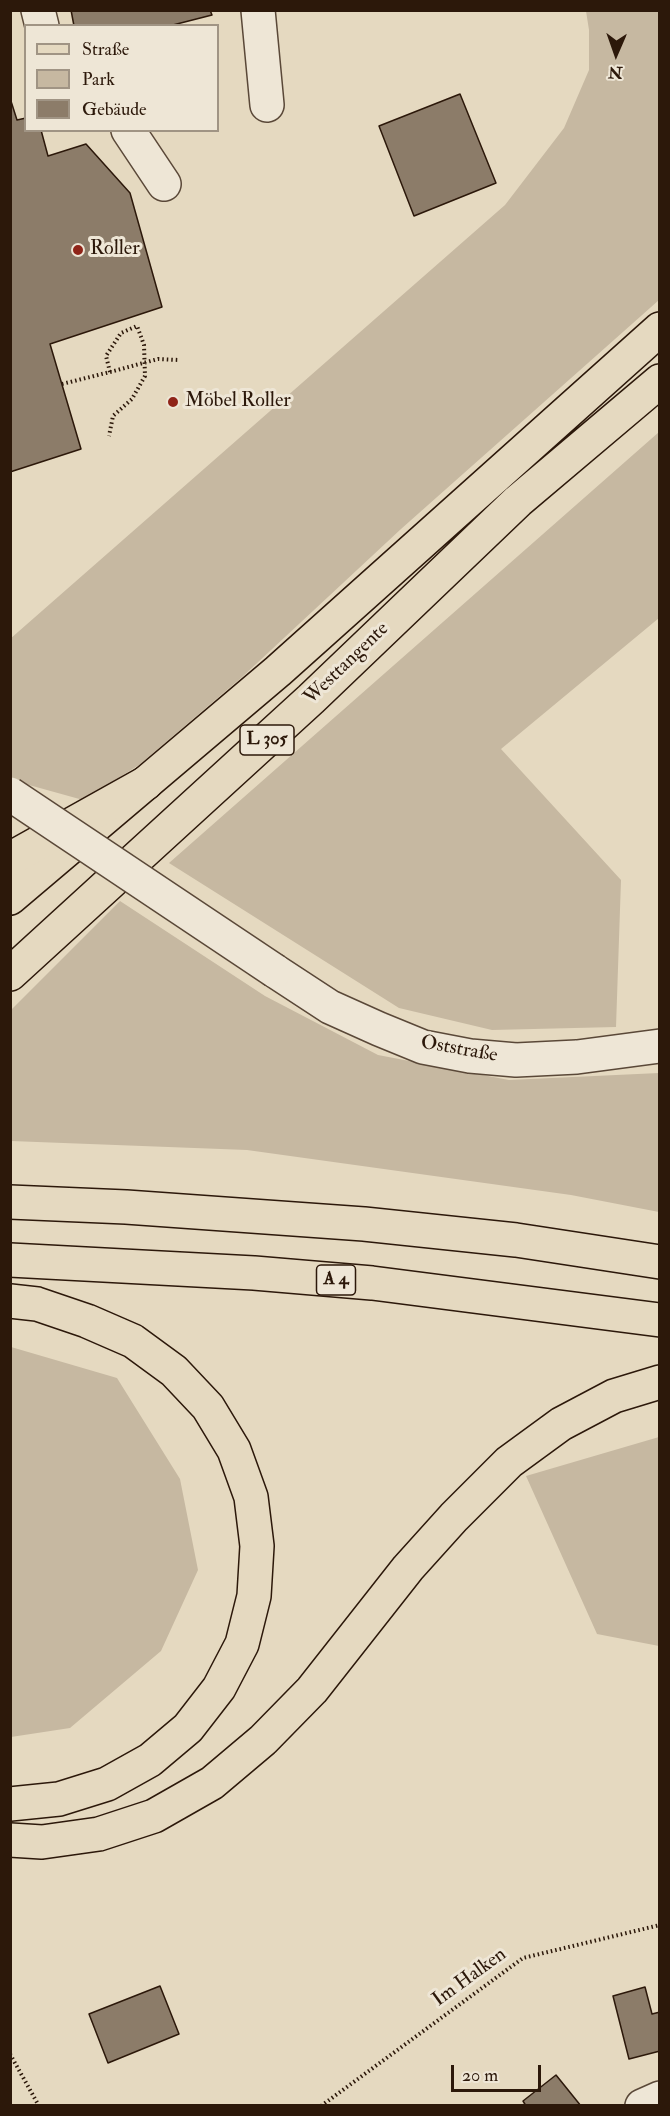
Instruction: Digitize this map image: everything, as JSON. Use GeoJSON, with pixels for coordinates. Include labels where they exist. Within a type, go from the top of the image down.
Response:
{"type":"FeatureCollection","features":[{"type":"Feature","properties":{"kind":"main road","name":"Westtangente"},"geometry":{"type":"LineString","coordinates":[[10,898],[278,671],[660,329]]}},
{"type":"Feature","properties":{"kind":"main road","name":"Westtangente"},"geometry":{"type":"LineString","coordinates":[[10,974],[311,699],[518,501],[660,381]]}},
{"type":"Feature","properties":{"kind":"main road"},"geometry":{"type":"LineString","coordinates":[[10,859],[146,783]]}},
{"type":"Feature","properties":{"kind":"main road"},"geometry":{"type":"LineString","coordinates":[[10,1202],[126,1207],[364,1224],[516,1240],[660,1262]]}},
{"type":"Feature","properties":{"kind":"main road","name":"A 4"},"geometry":{"type":"LineString","coordinates":[[10,1260],[254,1273],[372,1283],[660,1320]]}},
{"type":"Feature","properties":{"kind":"main road"},"geometry":{"type":"LineString","coordinates":[[10,1301],[37,1304],[87,1321],[133,1341],[174,1371],[208,1407],[234,1450],[251,1497],[257,1546],[254,1596],[242,1644],[219,1688],[188,1728],[150,1760],[107,1784],[59,1799],[10,1804]]}},
{"type":"Feature","properties":{"kind":"main road"},"geometry":{"type":"LineString","coordinates":[[10,1840],[42,1842],[99,1834],[154,1816],[212,1783],[263,1740],[312,1690],[416,1559],[454,1516],[509,1462],[570,1420],[614,1396],[660,1382]]}},
{"type":"Feature","properties":{"kind":"street"},"geometry":{"type":"LineString","coordinates":[[258,10],[267,105]]}},
{"type":"Feature","properties":{"kind":"street"},"geometry":{"type":"LineString","coordinates":[[129,132],[164,184]]}},
{"type":"Feature","properties":{"kind":"street","name":"Oststraße"},"geometry":{"type":"LineString","coordinates":[[10,794],[330,1007],[423,1047],[516,1060],[577,1057],[660,1046]]}},
{"type":"Feature","properties":{"kind":"street"},"geometry":{"type":"LineString","coordinates":[[642,2106],[660,2098]]}},
{"type":"Feature","properties":{"kind":"path"},"geometry":{"type":"LineString","coordinates":[[109,436],[113,416],[132,399],[145,376],[144,345],[137,326],[121,333],[106,356],[110,372]]}},
{"type":"Feature","properties":{"kind":"path"},"geometry":{"type":"LineString","coordinates":[[62,384],[158,359],[179,360]]}},
{"type":"Feature","properties":{"kind":"path","name":"Im Halken"},"geometry":{"type":"LineString","coordinates":[[321,2106],[523,1958],[660,1925]]}},
{"type":"Feature","properties":{"kind":"path"},"geometry":{"type":"LineString","coordinates":[[10,2054],[39,2106]]}},
{"type":"Feature","properties":{"kind":"green space"},"geometry":{"type":"Polygon","coordinates":[[[586,11],[659,11],[659,300],[401,529],[241,678],[139,765],[83,800],[11,780],[10,639],[505,205],[564,128],[589,70],[589,30],[586,11]]]}},
{"type":"Feature","properties":{"kind":"green space"},"geometry":{"type":"Polygon","coordinates":[[[659,432],[659,618],[501,749],[621,880],[616,1027],[492,1030],[399,1008],[169,863],[659,432]]]}},
{"type":"Feature","properties":{"kind":"green space"},"geometry":{"type":"Polygon","coordinates":[[[120,901],[265,996],[378,1055],[509,1080],[659,1073],[659,1212],[571,1195],[247,1150],[11,1141],[11,1010],[120,901]]]}},
{"type":"Feature","properties":{"kind":"green space"},"geometry":{"type":"Polygon","coordinates":[[[11,1347],[117,1378],[180,1479],[198,1570],[161,1651],[70,1728],[11,1737],[11,1347]]]}},
{"type":"Feature","properties":{"kind":"green space"},"geometry":{"type":"Polygon","coordinates":[[[660,1437],[659,1646],[597,1634],[526,1476],[660,1437]]]}},
{"type":"Feature","properties":{"kind":"building"},"geometry":{"type":"Polygon","coordinates":[[[71,10],[210,10],[212,15],[177,24],[74,24],[71,10]]]}},
{"type":"Feature","properties":{"kind":"building"},"geometry":{"type":"Polygon","coordinates":[[[460,94],[496,183],[414,216],[379,126],[460,94]]]}},
{"type":"Feature","properties":{"kind":"building","name":"Roller"},"geometry":{"type":"Polygon","coordinates":[[[10,98],[17,120],[24,118],[24,132],[42,132],[48,156],[86,144],[130,193],[162,307],[50,344],[81,449],[10,472],[10,98]]]}},
{"type":"Feature","properties":{"kind":"building"},"geometry":{"type":"Polygon","coordinates":[[[160,1986],[179,2034],[108,2063],[89,2014],[160,1986]]]}},
{"type":"Feature","properties":{"kind":"building"},"geometry":{"type":"Polygon","coordinates":[[[645,1987],[652,2014],[660,2012],[660,2051],[629,2059],[613,1996],[645,1987]]]}},
{"type":"Feature","properties":{"kind":"building"},"geometry":{"type":"Polygon","coordinates":[[[556,2075],[581,2106],[526,2106],[523,2101],[556,2075]]]}},
{"type":"Feature","properties":{"kind":"place","name":"Roller"},"geometry":{"type":"Point","coordinates":[78,250]}},
{"type":"Feature","properties":{"kind":"place","name":"Möbel Roller"},"geometry":{"type":"Point","coordinates":[173,402]}}]}
